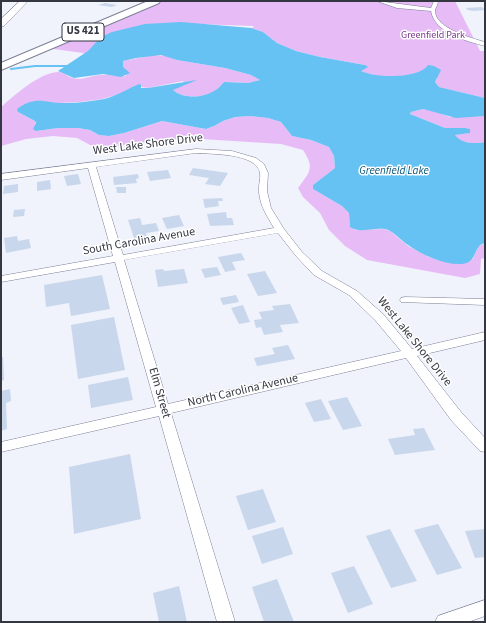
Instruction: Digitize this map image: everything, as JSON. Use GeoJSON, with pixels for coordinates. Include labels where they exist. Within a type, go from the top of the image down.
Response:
{"type":"FeatureCollection","features":[{"type":"Feature","properties":{"kind":"highway","name":"US 421"},"geometry":{"type":"LineString","coordinates":[[3,66],[156,1]]}},
{"type":"Feature","properties":{"kind":"main road"},"geometry":{"type":"LineString","coordinates":[[1,24],[24,1]]}},
{"type":"Feature","properties":{"kind":"street"},"geometry":{"type":"LineString","coordinates":[[379,1],[386,4],[432,10],[442,1]]}},
{"type":"Feature","properties":{"kind":"street"},"geometry":{"type":"LineString","coordinates":[[436,1],[432,10],[434,18],[441,26],[458,35],[485,44]]}},
{"type":"Feature","properties":{"kind":"street","name":"West Lake Shore Drive"},"geometry":{"type":"LineString","coordinates":[[1,177],[196,151],[224,152],[248,157],[258,163],[264,173],[264,196],[267,208],[280,230],[312,268],[347,289],[366,304],[410,353],[456,416],[485,447]]}},
{"type":"Feature","properties":{"kind":"street","name":"Elm Street"},"geometry":{"type":"LineString","coordinates":[[91,164],[226,622]]}},
{"type":"Feature","properties":{"kind":"street","name":"South Carolina Avenue"},"geometry":{"type":"LineString","coordinates":[[1,279],[280,230]]}},
{"type":"Feature","properties":{"kind":"street"},"geometry":{"type":"LineString","coordinates":[[405,300],[485,302]]}},
{"type":"Feature","properties":{"kind":"street","name":"North Carolina Avenue"},"geometry":{"type":"LineString","coordinates":[[1,447],[485,336]]}},
{"type":"Feature","properties":{"kind":"street"},"geometry":{"type":"LineString","coordinates":[[444,622],[485,608]]}},
{"type":"Feature","properties":{"kind":"green space","name":"Greenfield Park"},"geometry":{"type":"Polygon","coordinates":[[[151,1],[455,1],[480,51],[485,51],[485,98],[439,87],[435,82],[437,79],[424,70],[402,76],[368,74],[361,71],[365,65],[296,51],[277,43],[263,32],[251,28],[254,27],[253,26],[197,24],[95,60],[83,53],[39,47],[151,1]]]}},
{"type":"Feature","properties":{"kind":"green space"},"geometry":{"type":"Polygon","coordinates":[[[154,55],[225,68],[251,75],[260,80],[248,83],[224,82],[216,90],[200,96],[182,95],[173,90],[186,85],[183,81],[148,88],[135,86],[127,91],[99,99],[45,105],[18,112],[35,121],[36,131],[58,128],[78,128],[90,130],[99,135],[109,136],[162,121],[206,129],[235,117],[250,116],[268,118],[281,122],[292,136],[311,140],[329,147],[334,156],[335,168],[313,185],[313,189],[342,206],[349,213],[350,226],[355,230],[384,229],[390,231],[408,246],[429,257],[449,263],[473,259],[478,247],[485,243],[485,258],[481,259],[480,274],[465,278],[367,260],[345,246],[329,230],[320,213],[303,197],[298,188],[310,170],[307,156],[303,150],[281,144],[186,138],[108,147],[92,146],[77,138],[53,136],[26,139],[1,146],[1,107],[36,80],[52,73],[59,72],[76,79],[98,75],[126,76],[122,64],[123,61],[154,55]]]}},
{"type":"Feature","properties":{"kind":"green space"},"geometry":{"type":"Polygon","coordinates":[[[423,109],[450,117],[485,116],[485,142],[464,142],[455,135],[469,133],[469,129],[445,128],[410,114],[411,112],[423,109]]]}},
{"type":"Feature","properties":{"kind":"water","name":"Greenfield Lake"},"geometry":{"type":"Polygon","coordinates":[[[181,22],[251,28],[263,32],[277,43],[296,51],[365,65],[368,67],[361,71],[376,75],[407,75],[423,70],[428,65],[434,66],[441,70],[435,82],[439,87],[485,98],[485,116],[456,118],[423,109],[411,112],[410,114],[445,128],[470,129],[470,133],[455,135],[465,142],[485,142],[485,243],[478,247],[471,260],[467,263],[455,264],[434,259],[420,252],[388,230],[358,230],[350,227],[349,213],[342,206],[313,189],[313,185],[335,168],[334,156],[329,147],[311,140],[292,136],[281,122],[268,118],[250,116],[235,117],[206,129],[162,121],[109,136],[99,135],[90,130],[78,128],[58,128],[36,131],[33,129],[36,123],[35,121],[18,112],[17,109],[30,102],[42,101],[72,103],[99,100],[113,96],[139,84],[141,85],[141,88],[148,88],[197,80],[173,90],[182,95],[199,96],[217,89],[224,82],[248,83],[260,80],[251,75],[225,68],[177,60],[161,55],[123,61],[123,67],[130,73],[121,77],[103,74],[74,78],[58,71],[88,51],[101,37],[112,32],[145,24],[181,22]]]}},
{"type":"Feature","properties":{"kind":"building"},"geometry":{"type":"Polygon","coordinates":[[[105,3],[117,5],[112,7],[98,5],[105,3]]]}},
{"type":"Feature","properties":{"kind":"building"},"geometry":{"type":"Polygon","coordinates":[[[482,7],[485,10],[474,11],[466,8],[482,7]]]}},
{"type":"Feature","properties":{"kind":"building"},"geometry":{"type":"Polygon","coordinates":[[[193,168],[228,173],[220,186],[205,184],[209,178],[189,175],[193,168]]]}},
{"type":"Feature","properties":{"kind":"building"},"geometry":{"type":"Polygon","coordinates":[[[168,170],[171,178],[150,181],[147,172],[168,170]]]}},
{"type":"Feature","properties":{"kind":"building"},"geometry":{"type":"Polygon","coordinates":[[[78,174],[81,184],[67,186],[64,176],[78,174]]]}},
{"type":"Feature","properties":{"kind":"building"},"geometry":{"type":"Polygon","coordinates":[[[138,174],[139,178],[136,179],[137,183],[114,185],[113,177],[138,174]]]}},
{"type":"Feature","properties":{"kind":"building"},"geometry":{"type":"Polygon","coordinates":[[[50,180],[51,189],[37,191],[37,182],[50,180]]]}},
{"type":"Feature","properties":{"kind":"building"},"geometry":{"type":"Polygon","coordinates":[[[18,184],[18,192],[3,194],[4,186],[18,184]]]}},
{"type":"Feature","properties":{"kind":"building"},"geometry":{"type":"Polygon","coordinates":[[[116,187],[126,187],[126,193],[117,193],[116,187]]]}},
{"type":"Feature","properties":{"kind":"building"},"geometry":{"type":"Polygon","coordinates":[[[222,198],[223,201],[218,201],[219,206],[205,208],[203,199],[222,198]]]}},
{"type":"Feature","properties":{"kind":"building"},"geometry":{"type":"Polygon","coordinates":[[[25,209],[24,216],[13,217],[14,210],[25,209]]]}},
{"type":"Feature","properties":{"kind":"building"},"geometry":{"type":"Polygon","coordinates":[[[226,212],[227,218],[232,218],[234,225],[210,226],[207,214],[226,212]]]}},
{"type":"Feature","properties":{"kind":"building"},"geometry":{"type":"Polygon","coordinates":[[[179,215],[184,226],[167,229],[162,218],[179,215]]]}},
{"type":"Feature","properties":{"kind":"building"},"geometry":{"type":"Polygon","coordinates":[[[140,218],[142,225],[156,223],[159,231],[146,233],[147,236],[134,238],[128,220],[140,218]]]}},
{"type":"Feature","properties":{"kind":"building"},"geometry":{"type":"Polygon","coordinates":[[[17,236],[18,241],[29,239],[31,248],[6,253],[4,238],[17,236]]]}},
{"type":"Feature","properties":{"kind":"building"},"geometry":{"type":"Polygon","coordinates":[[[241,253],[245,260],[232,262],[236,270],[225,272],[218,257],[241,253]]]}},
{"type":"Feature","properties":{"kind":"building"},"geometry":{"type":"Polygon","coordinates":[[[217,267],[221,275],[205,278],[201,269],[217,267]]]}},
{"type":"Feature","properties":{"kind":"building"},"geometry":{"type":"Polygon","coordinates":[[[163,269],[164,271],[184,269],[188,283],[158,287],[155,270],[163,269]]]}},
{"type":"Feature","properties":{"kind":"building"},"geometry":{"type":"Polygon","coordinates":[[[265,271],[277,293],[258,296],[247,274],[265,271]]]}},
{"type":"Feature","properties":{"kind":"building"},"geometry":{"type":"Polygon","coordinates":[[[102,275],[110,309],[71,316],[69,303],[46,307],[44,285],[102,275]]]}},
{"type":"Feature","properties":{"kind":"building"},"geometry":{"type":"Polygon","coordinates":[[[236,295],[239,302],[223,305],[220,298],[236,295]]]}},
{"type":"Feature","properties":{"kind":"building"},"geometry":{"type":"Polygon","coordinates":[[[290,304],[299,323],[280,325],[283,332],[264,335],[261,327],[256,328],[254,320],[262,319],[259,312],[274,310],[272,306],[290,304]]]}},
{"type":"Feature","properties":{"kind":"building"},"geometry":{"type":"Polygon","coordinates":[[[243,305],[250,322],[239,324],[231,308],[243,305]]]}},
{"type":"Feature","properties":{"kind":"building"},"geometry":{"type":"Polygon","coordinates":[[[114,317],[125,370],[78,379],[71,325],[114,317]]]}},
{"type":"Feature","properties":{"kind":"building"},"geometry":{"type":"Polygon","coordinates":[[[288,345],[295,359],[257,366],[254,358],[275,354],[272,348],[288,345]]]}},
{"type":"Feature","properties":{"kind":"building"},"geometry":{"type":"Polygon","coordinates":[[[1,357],[3,357],[4,380],[1,381],[1,357]]]}},
{"type":"Feature","properties":{"kind":"building"},"geometry":{"type":"Polygon","coordinates":[[[128,377],[133,400],[91,408],[88,385],[128,377]]]}},
{"type":"Feature","properties":{"kind":"building"},"geometry":{"type":"Polygon","coordinates":[[[10,389],[11,401],[6,403],[7,429],[1,431],[1,391],[10,389]]]}},
{"type":"Feature","properties":{"kind":"building"},"geometry":{"type":"Polygon","coordinates":[[[347,397],[362,426],[343,430],[328,401],[347,397]]]}},
{"type":"Feature","properties":{"kind":"building"},"geometry":{"type":"Polygon","coordinates":[[[321,399],[331,419],[314,422],[305,403],[321,399]]]}},
{"type":"Feature","properties":{"kind":"building"},"geometry":{"type":"Polygon","coordinates":[[[424,428],[435,450],[395,455],[388,439],[415,435],[413,429],[424,428]]]}},
{"type":"Feature","properties":{"kind":"building"},"geometry":{"type":"Polygon","coordinates":[[[130,454],[141,519],[74,534],[69,467],[130,454]]]}},
{"type":"Feature","properties":{"kind":"building"},"geometry":{"type":"Polygon","coordinates":[[[263,489],[276,522],[248,530],[236,496],[263,489]]]}},
{"type":"Feature","properties":{"kind":"building"},"geometry":{"type":"Polygon","coordinates":[[[438,524],[462,568],[437,575],[414,530],[438,524]]]}},
{"type":"Feature","properties":{"kind":"building"},"geometry":{"type":"Polygon","coordinates":[[[283,527],[293,554],[262,564],[252,536],[283,527]]]}},
{"type":"Feature","properties":{"kind":"building"},"geometry":{"type":"Polygon","coordinates":[[[390,529],[417,581],[391,588],[366,536],[390,529]]]}},
{"type":"Feature","properties":{"kind":"building"},"geometry":{"type":"Polygon","coordinates":[[[485,529],[485,557],[475,558],[465,531],[485,529]]]}},
{"type":"Feature","properties":{"kind":"building"},"geometry":{"type":"Polygon","coordinates":[[[354,566],[373,604],[348,613],[331,573],[354,566]]]}},
{"type":"Feature","properties":{"kind":"building"},"geometry":{"type":"Polygon","coordinates":[[[277,579],[294,622],[264,622],[252,587],[277,579]]]}},
{"type":"Feature","properties":{"kind":"building"},"geometry":{"type":"Polygon","coordinates":[[[179,586],[187,622],[159,622],[153,593],[179,586]]]}},
{"type":"Feature","properties":{"kind":"waterway"},"geometry":{"type":"LineString","coordinates":[[11,69],[35,66],[71,66]]}}]}
